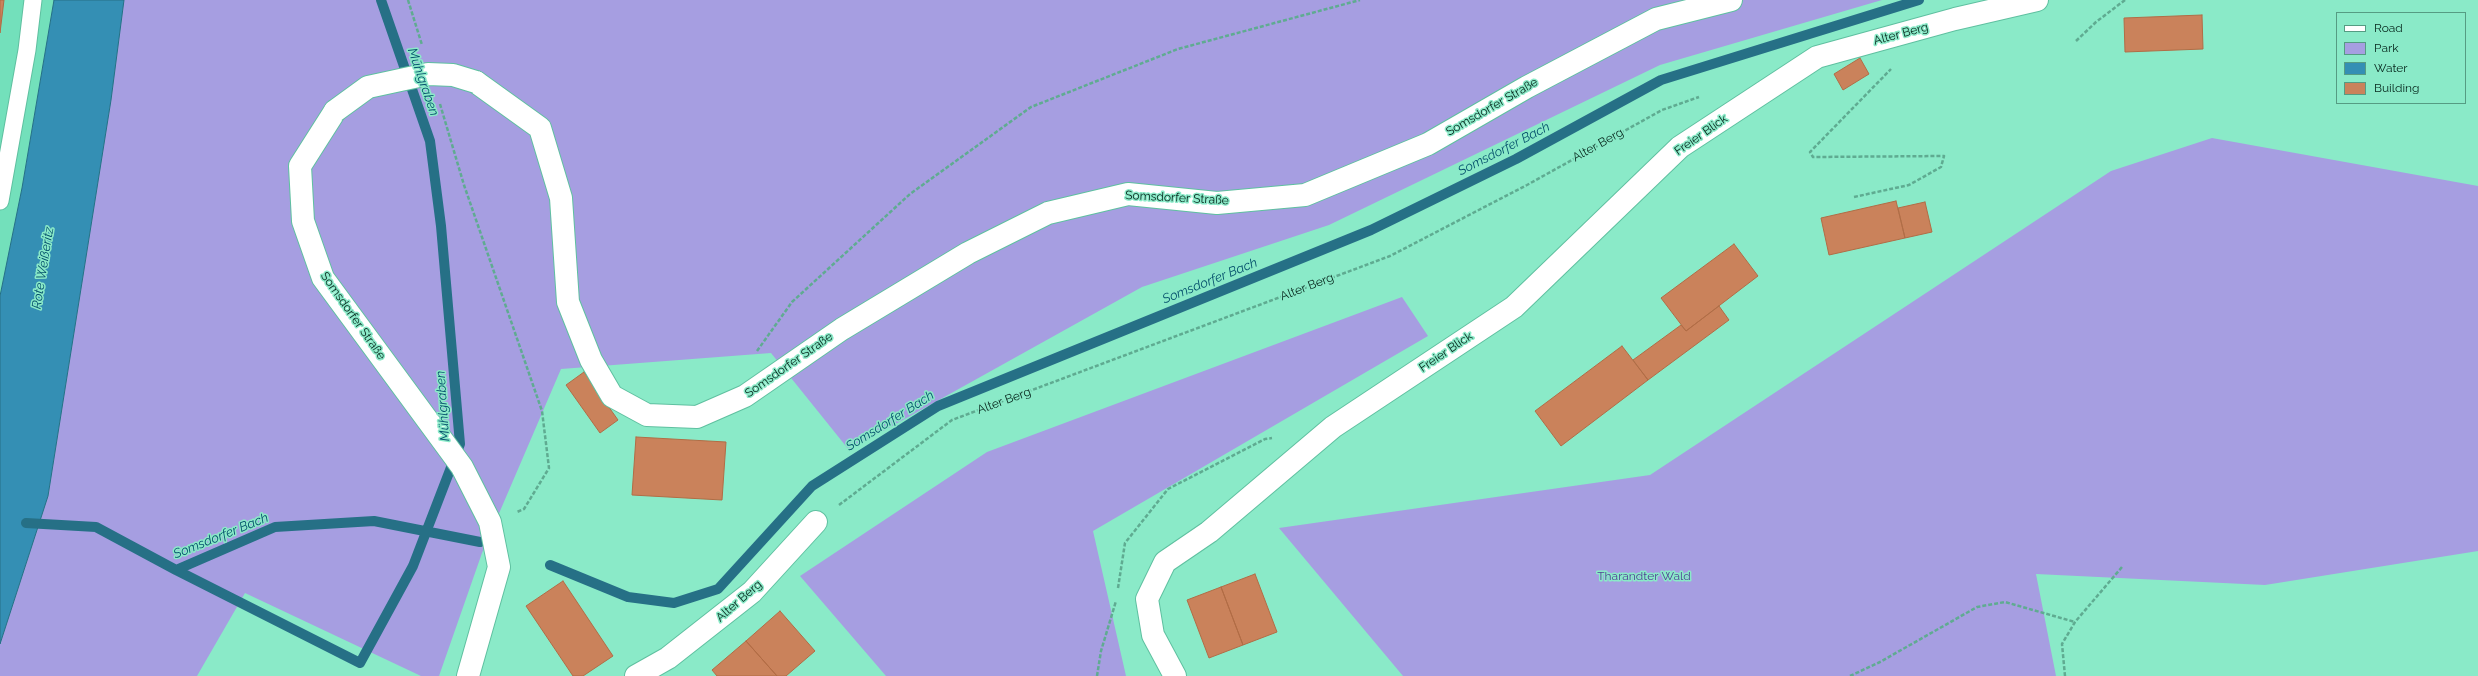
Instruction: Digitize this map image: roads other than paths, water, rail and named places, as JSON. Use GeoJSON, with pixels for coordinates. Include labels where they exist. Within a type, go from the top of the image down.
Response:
{"type":"FeatureCollection","features":[{"type":"Feature","properties":{"kind":"street","name":"Somsdorfer Straße"},"geometry":{"type":"LineString","coordinates":[[468,676],[499,567],[490,522],[462,467],[323,278],[303,221],[300,166],[335,111],[368,87],[428,74],[453,75],[476,82],[540,128],[561,198],[568,302],[591,360],[612,396],[647,415],[697,417],[745,396],[848,325],[968,253],[1048,213],[1128,194],[1217,202],[1305,195],[1428,144],[1527,87],[1656,19],[1731,0]]}},
{"type":"Feature","properties":{"kind":"street","name":"Alter Berg"},"geometry":{"type":"LineString","coordinates":[[1817,56],[1955,19],[2037,0]]}},
{"type":"Feature","properties":{"kind":"street","name":"Freier Blick"},"geometry":{"type":"LineString","coordinates":[[1175,676],[1153,635],[1147,598],[1165,562],[1210,532],[1333,427],[1514,307],[1680,147],[1817,56]]}},
{"type":"Feature","properties":{"kind":"street","name":"Alter Berg"},"geometry":{"type":"LineString","coordinates":[[636,676],[668,658],[752,592],[816,522]]}},
{"type":"Feature","properties":{"kind":"lane"},"geometry":{"type":"LineString","coordinates":[[0,201],[27,50],[33,0]]}},
{"type":"Feature","properties":{"kind":"water","name":"Rote Weißeritz"},"geometry":{"type":"Polygon","coordinates":[[[54,0],[124,0],[111,100],[48,496],[0,644],[0,296],[22,188],[54,0]]]}},
{"type":"Feature","properties":{"kind":"waterway","name":"Mühlgraben"},"geometry":{"type":"LineString","coordinates":[[176,570],[360,663],[413,566],[460,444],[441,226],[430,141],[381,0]]}},
{"type":"Feature","properties":{"kind":"waterway","name":"Somsdorfer Bach"},"geometry":{"type":"LineString","coordinates":[[550,565],[628,597],[674,603],[718,589],[812,486],[938,406],[1371,230],[1516,159],[1661,80],[1919,0]]}},
{"type":"Feature","properties":{"kind":"waterway","name":"Somsdorfer Bach"},"geometry":{"type":"LineString","coordinates":[[26,523],[96,527],[176,570],[275,527],[374,521],[480,542]]}},
{"type":"Feature","properties":{"kind":"park label","name":"Tharandter Wald"},"geometry":{"type":"Point","coordinates":[1644,576]}}]}
